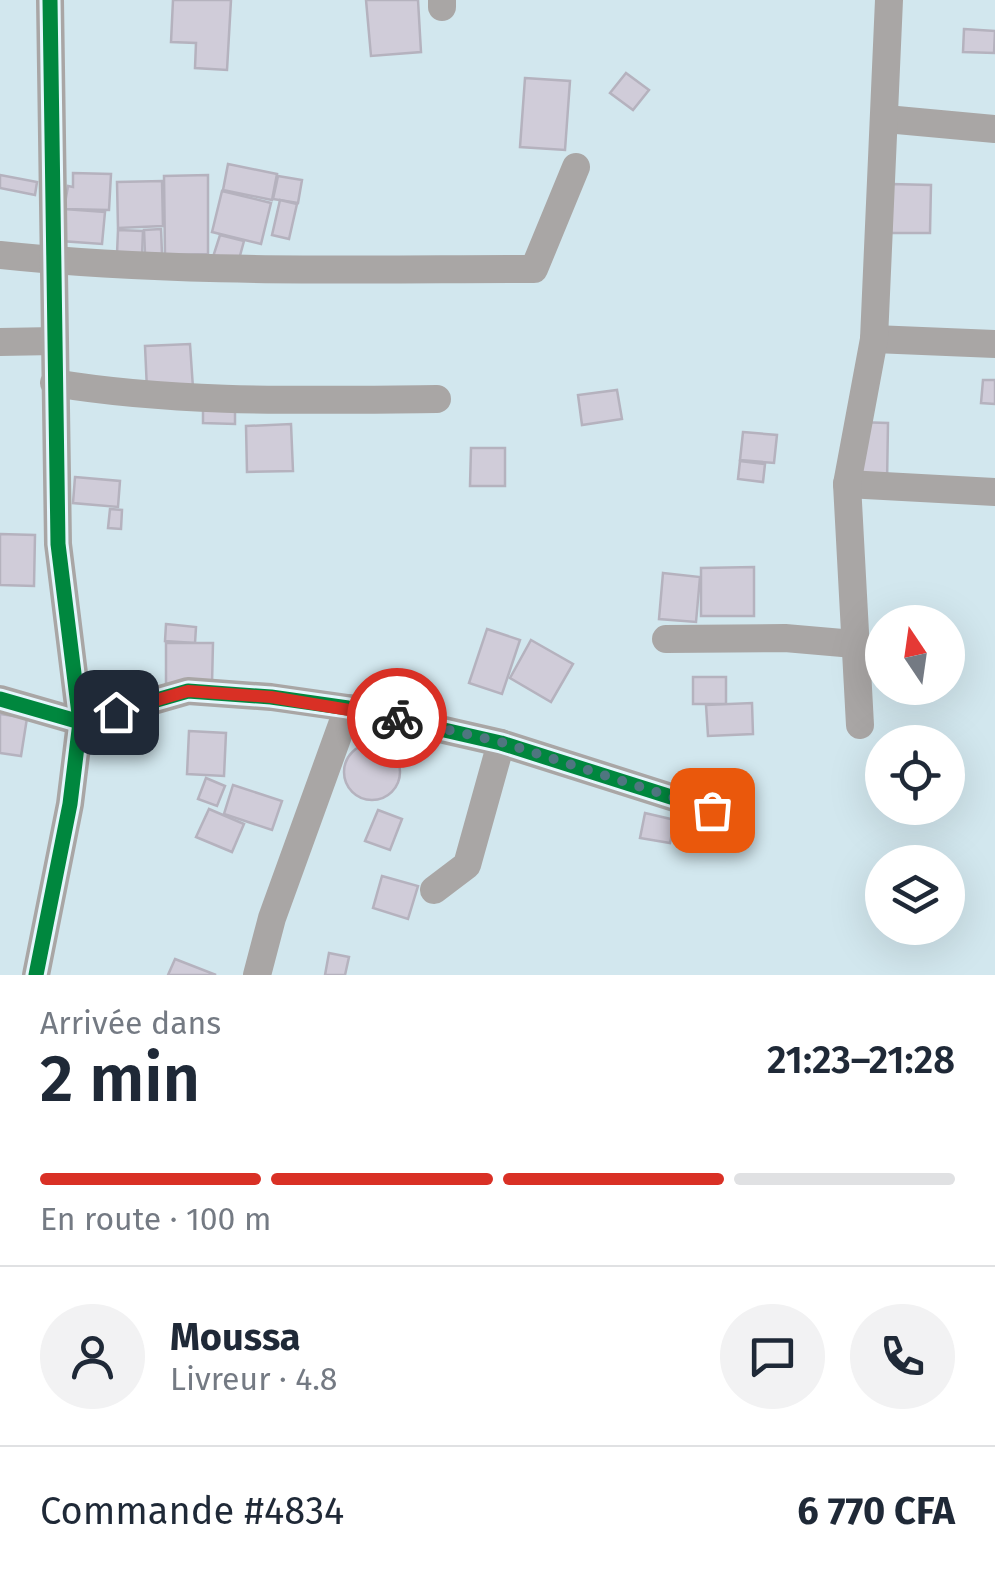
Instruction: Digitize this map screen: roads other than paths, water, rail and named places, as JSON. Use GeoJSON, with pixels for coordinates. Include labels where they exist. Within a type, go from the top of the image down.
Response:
{"type":"FeatureCollection","features":[{"type":"Feature","properties":{"kind":"street"},"geometry":{"type":"LineString","coordinates":[[36,975],[70,804],[80,722],[58,544],[50,0]]}},
{"type":"Feature","properties":{"kind":"street"},"geometry":{"type":"LineString","coordinates":[[860,725],[846,484],[874,339],[889,0]]}},
{"type":"Feature","properties":{"kind":"street"},"geometry":{"type":"LineString","coordinates":[[886,119],[995,129]]}},
{"type":"Feature","properties":{"kind":"street"},"geometry":{"type":"LineString","coordinates":[[0,254],[52,260],[299,269],[534,269],[576,166]]}},
{"type":"Feature","properties":{"kind":"street"},"geometry":{"type":"LineString","coordinates":[[874,339],[995,344]]}},
{"type":"Feature","properties":{"kind":"street"},"geometry":{"type":"LineString","coordinates":[[0,342],[55,341]]}},
{"type":"Feature","properties":{"kind":"street"},"geometry":{"type":"LineString","coordinates":[[54,383],[114,393],[225,400],[437,400]]}},
{"type":"Feature","properties":{"kind":"street"},"geometry":{"type":"LineString","coordinates":[[846,484],[995,492]]}},
{"type":"Feature","properties":{"kind":"street"},"geometry":{"type":"LineString","coordinates":[[666,639],[785,638],[854,644]]}},
{"type":"Feature","properties":{"kind":"street"},"geometry":{"type":"LineString","coordinates":[[0,698],[80,722],[188,691],[348,708],[501,742],[712,810]]}},
{"type":"Feature","properties":{"kind":"street"},"geometry":{"type":"LineString","coordinates":[[257,975],[272,918],[348,708]]}},
{"type":"Feature","properties":{"kind":"street"},"geometry":{"type":"LineString","coordinates":[[434,890],[467,865],[501,742]]}}]}
